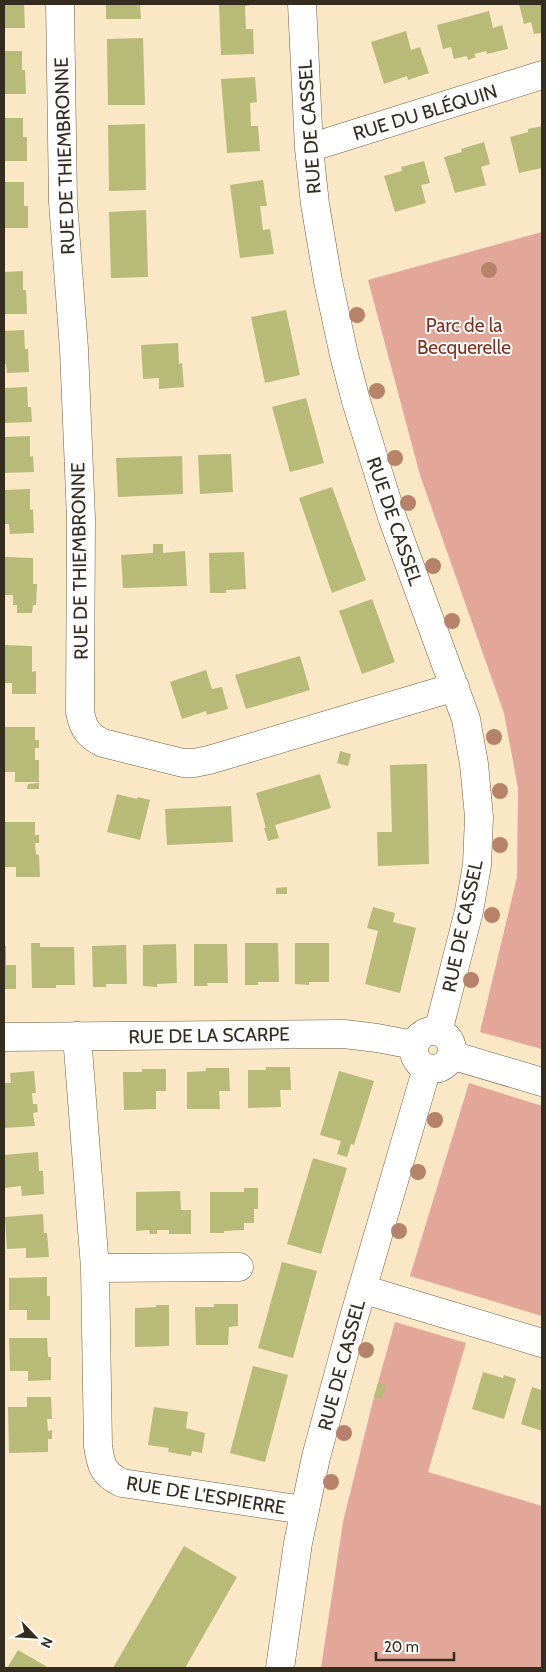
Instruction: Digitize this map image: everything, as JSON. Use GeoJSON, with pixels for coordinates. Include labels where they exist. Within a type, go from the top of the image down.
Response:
{"type":"FeatureCollection","features":[{"type":"Feature","properties":{"kind":"street","name":"RUE DE THIEMBRONNE"},"geometry":{"type":"LineString","coordinates":[[60,4],[63,202],[73,340],[81,519],[80,712],[86,731],[93,738],[103,743],[194,763],[455,687]]}},
{"type":"Feature","properties":{"kind":"street","name":"RUE DE CASSEL"},"geometry":{"type":"LineString","coordinates":[[302,4],[309,148],[315,204],[328,281],[356,401],[379,479],[401,545],[455,687],[471,740],[478,793],[479,842],[470,911],[445,1043]]}},
{"type":"Feature","properties":{"kind":"street","name":"RUE DU BLÉQUIN"},"geometry":{"type":"LineString","coordinates":[[309,148],[542,75]]}},
{"type":"Feature","properties":{"kind":"street"},"geometry":{"type":"LineString","coordinates":[[445,1043],[449,1060],[443,1066],[435,1069],[427,1068],[417,1061],[414,1045],[417,1039],[428,1031],[445,1043],[542,1082]]}},
{"type":"Feature","properties":{"kind":"street","name":"RUE DE LA SCARPE"},"geometry":{"type":"LineString","coordinates":[[4,1037],[344,1034],[414,1045]]}},
{"type":"Feature","properties":{"kind":"street","name":"RUE DE L'ESPIERRE"},"geometry":{"type":"LineString","coordinates":[[76,1036],[95,1268],[98,1446],[104,1470],[110,1478],[122,1483],[304,1510]]}},
{"type":"Feature","properties":{"kind":"street","name":"RUE DE CASSEL"},"geometry":{"type":"LineString","coordinates":[[280,1668],[304,1510],[316,1457],[362,1290],[427,1068]]}},
{"type":"Feature","properties":{"kind":"street"},"geometry":{"type":"LineString","coordinates":[[95,1268],[239,1266]]}},
{"type":"Feature","properties":{"kind":"street"},"geometry":{"type":"LineString","coordinates":[[362,1290],[542,1343]]}},
{"type":"Feature","properties":{"kind":"green space","name":"Parc de la Becquerelle"},"geometry":{"type":"Polygon","coordinates":[[[542,232],[542,1049],[480,1032],[517,877],[518,788],[504,713],[420,475],[368,280],[542,232]]]}},
{"type":"Feature","properties":{"kind":"green space"},"geometry":{"type":"Polygon","coordinates":[[[469,1083],[542,1106],[542,1316],[410,1276],[469,1083]]]}},
{"type":"Feature","properties":{"kind":"green space"},"geometry":{"type":"Polygon","coordinates":[[[395,1322],[466,1343],[428,1472],[542,1506],[542,1668],[321,1668],[343,1522],[395,1322]]]}},
{"type":"Feature","properties":{"kind":"building"},"geometry":{"type":"Polygon","coordinates":[[[4,4],[24,4],[25,28],[4,28],[4,4]]]}},
{"type":"Feature","properties":{"kind":"building"},"geometry":{"type":"Polygon","coordinates":[[[106,4],[140,4],[141,19],[106,19],[106,4]]]}},
{"type":"Feature","properties":{"kind":"building"},"geometry":{"type":"Polygon","coordinates":[[[219,4],[251,4],[245,6],[246,29],[253,29],[254,54],[221,55],[219,4]]]}},
{"type":"Feature","properties":{"kind":"building"},"geometry":{"type":"Polygon","coordinates":[[[519,4],[542,4],[542,33],[534,34],[531,22],[524,24],[519,4]]]}},
{"type":"Feature","properties":{"kind":"building"},"geometry":{"type":"Polygon","coordinates":[[[489,11],[493,28],[502,25],[508,49],[487,54],[486,51],[474,54],[476,57],[468,60],[467,56],[454,59],[451,47],[443,49],[437,25],[489,11]]]}},
{"type":"Feature","properties":{"kind":"building"},"geometry":{"type":"Polygon","coordinates":[[[406,31],[411,50],[420,47],[429,73],[408,80],[407,76],[384,84],[371,42],[406,31]]]}},
{"type":"Feature","properties":{"kind":"building"},"geometry":{"type":"Polygon","coordinates":[[[143,38],[145,105],[108,105],[107,39],[143,38]]]}},
{"type":"Feature","properties":{"kind":"building"},"geometry":{"type":"Polygon","coordinates":[[[4,51],[22,51],[22,70],[25,70],[26,94],[4,94],[4,51]]]}},
{"type":"Feature","properties":{"kind":"building"},"geometry":{"type":"Polygon","coordinates":[[[255,77],[257,102],[250,103],[251,126],[258,126],[260,151],[227,153],[221,79],[255,77]]]}},
{"type":"Feature","properties":{"kind":"building"},"geometry":{"type":"Polygon","coordinates":[[[4,118],[23,118],[23,137],[27,137],[27,161],[4,161],[4,118]]]}},
{"type":"Feature","properties":{"kind":"building"},"geometry":{"type":"Polygon","coordinates":[[[145,124],[146,190],[109,191],[108,125],[145,124]]]}},
{"type":"Feature","properties":{"kind":"building"},"geometry":{"type":"Polygon","coordinates":[[[542,126],[542,168],[519,173],[510,137],[528,132],[528,129],[542,126]]]}},
{"type":"Feature","properties":{"kind":"building"},"geometry":{"type":"Polygon","coordinates":[[[484,142],[490,164],[481,167],[486,185],[455,193],[444,157],[462,152],[461,149],[484,142]]]}},
{"type":"Feature","properties":{"kind":"building"},"geometry":{"type":"Polygon","coordinates":[[[424,161],[430,183],[421,185],[426,203],[395,212],[384,176],[402,171],[401,167],[424,161]]]}},
{"type":"Feature","properties":{"kind":"building"},"geometry":{"type":"Polygon","coordinates":[[[263,180],[267,206],[260,206],[263,230],[270,229],[274,254],[240,258],[230,185],[263,180]]]}},
{"type":"Feature","properties":{"kind":"building"},"geometry":{"type":"Polygon","coordinates":[[[4,182],[24,182],[24,206],[28,206],[28,228],[4,228],[4,182]]]}},
{"type":"Feature","properties":{"kind":"building"},"geometry":{"type":"Polygon","coordinates":[[[146,210],[148,277],[111,278],[109,212],[146,210]]]}},
{"type":"Feature","properties":{"kind":"building"},"geometry":{"type":"Polygon","coordinates":[[[23,271],[23,290],[26,290],[27,314],[4,314],[4,272],[23,271]]]}},
{"type":"Feature","properties":{"kind":"building"},"geometry":{"type":"Polygon","coordinates":[[[286,310],[300,375],[265,383],[251,317],[286,310]]]}},
{"type":"Feature","properties":{"kind":"building"},"geometry":{"type":"Polygon","coordinates":[[[24,330],[25,349],[28,349],[29,372],[7,373],[6,364],[4,364],[4,331],[24,330]]]}},
{"type":"Feature","properties":{"kind":"building"},"geometry":{"type":"Polygon","coordinates":[[[178,343],[179,364],[182,363],[184,387],[159,389],[159,378],[143,379],[141,345],[178,343]]]}},
{"type":"Feature","properties":{"kind":"building"},"geometry":{"type":"Polygon","coordinates":[[[27,387],[28,407],[31,407],[32,422],[4,423],[4,388],[27,387]]]}},
{"type":"Feature","properties":{"kind":"building"},"geometry":{"type":"Polygon","coordinates":[[[306,398],[324,463],[290,472],[272,407],[306,398]]]}},
{"type":"Feature","properties":{"kind":"building"},"geometry":{"type":"Polygon","coordinates":[[[30,436],[30,457],[33,456],[34,472],[4,473],[4,437],[30,436]]]}},
{"type":"Feature","properties":{"kind":"building"},"geometry":{"type":"Polygon","coordinates":[[[231,454],[233,492],[200,494],[198,455],[231,454]]]}},
{"type":"Feature","properties":{"kind":"building"},"geometry":{"type":"Polygon","coordinates":[[[182,456],[183,494],[118,497],[116,458],[182,456]]]}},
{"type":"Feature","properties":{"kind":"building"},"geometry":{"type":"Polygon","coordinates":[[[332,487],[366,580],[332,593],[299,498],[332,487]]]}},
{"type":"Feature","properties":{"kind":"building"},"geometry":{"type":"Polygon","coordinates":[[[30,489],[30,510],[33,509],[34,533],[10,534],[9,524],[4,524],[4,490],[30,489]]]}},
{"type":"Feature","properties":{"kind":"building"},"geometry":{"type":"Polygon","coordinates":[[[153,544],[163,544],[163,553],[185,551],[187,586],[123,588],[121,555],[153,553],[153,544]]]}},
{"type":"Feature","properties":{"kind":"building"},"geometry":{"type":"Polygon","coordinates":[[[244,552],[246,589],[226,590],[226,593],[210,593],[209,553],[244,552]]]}},
{"type":"Feature","properties":{"kind":"building"},"geometry":{"type":"Polygon","coordinates":[[[4,557],[33,558],[33,584],[37,584],[36,605],[33,605],[32,613],[17,613],[17,605],[13,605],[13,595],[4,595],[4,557]]]}},
{"type":"Feature","properties":{"kind":"building"},"geometry":{"type":"Polygon","coordinates":[[[372,599],[395,662],[362,674],[339,611],[372,599]]]}},
{"type":"Feature","properties":{"kind":"building"},"geometry":{"type":"Polygon","coordinates":[[[4,645],[32,646],[32,672],[36,671],[36,694],[12,694],[12,683],[4,683],[4,645]]]}},
{"type":"Feature","properties":{"kind":"building"},"geometry":{"type":"Polygon","coordinates":[[[300,656],[310,690],[246,709],[235,675],[300,656]]]}},
{"type":"Feature","properties":{"kind":"building"},"geometry":{"type":"Polygon","coordinates":[[[206,670],[212,689],[222,687],[228,709],[207,715],[206,711],[182,719],[170,682],[206,670]]]}},
{"type":"Feature","properties":{"kind":"building"},"geometry":{"type":"Polygon","coordinates":[[[4,727],[35,727],[35,740],[39,740],[39,748],[35,748],[35,760],[39,760],[39,782],[15,782],[15,772],[4,772],[4,727]]]}},
{"type":"Feature","properties":{"kind":"building"},"geometry":{"type":"Polygon","coordinates":[[[340,751],[351,754],[348,766],[337,763],[340,751]]]}},
{"type":"Feature","properties":{"kind":"building"},"geometry":{"type":"Polygon","coordinates":[[[427,764],[429,864],[378,866],[377,832],[392,832],[390,765],[427,764]]]}},
{"type":"Feature","properties":{"kind":"building"},"geometry":{"type":"Polygon","coordinates":[[[320,774],[331,808],[275,825],[279,838],[268,841],[256,793],[320,774]]]}},
{"type":"Feature","properties":{"kind":"building"},"geometry":{"type":"Polygon","coordinates":[[[39,783],[39,789],[27,789],[28,784],[39,783]]]}},
{"type":"Feature","properties":{"kind":"building"},"geometry":{"type":"Polygon","coordinates":[[[117,794],[150,800],[140,840],[107,832],[117,794]]]}},
{"type":"Feature","properties":{"kind":"building"},"geometry":{"type":"Polygon","coordinates":[[[231,806],[233,842],[167,845],[165,809],[231,806]]]}},
{"type":"Feature","properties":{"kind":"building"},"geometry":{"type":"Polygon","coordinates":[[[4,822],[35,822],[35,835],[39,835],[39,843],[35,843],[36,854],[39,855],[40,877],[16,877],[16,867],[4,867],[4,822]]]}},
{"type":"Feature","properties":{"kind":"building"},"geometry":{"type":"Polygon","coordinates":[[[287,887],[287,894],[276,894],[276,888],[287,887]]]}},
{"type":"Feature","properties":{"kind":"building"},"geometry":{"type":"Polygon","coordinates":[[[373,907],[395,913],[393,922],[416,928],[400,993],[365,984],[378,931],[367,928],[373,907]]]}},
{"type":"Feature","properties":{"kind":"building"},"geometry":{"type":"Polygon","coordinates":[[[31,943],[40,943],[40,947],[74,947],[75,985],[56,985],[56,988],[32,988],[31,943]]]}},
{"type":"Feature","properties":{"kind":"building"},"geometry":{"type":"Polygon","coordinates":[[[245,943],[278,943],[279,982],[258,982],[258,985],[245,985],[245,943]]]}},
{"type":"Feature","properties":{"kind":"building"},"geometry":{"type":"Polygon","coordinates":[[[295,943],[329,943],[329,982],[309,982],[309,985],[295,984],[295,943]]]}},
{"type":"Feature","properties":{"kind":"building"},"geometry":{"type":"Polygon","coordinates":[[[176,944],[177,983],[157,984],[157,987],[143,986],[143,945],[176,944]]]}},
{"type":"Feature","properties":{"kind":"building"},"geometry":{"type":"Polygon","coordinates":[[[194,944],[227,944],[228,983],[207,983],[208,986],[194,986],[194,944]]]}},
{"type":"Feature","properties":{"kind":"building"},"geometry":{"type":"Polygon","coordinates":[[[126,945],[127,984],[106,984],[106,987],[93,987],[92,946],[126,945]]]}},
{"type":"Feature","properties":{"kind":"building"},"geometry":{"type":"Polygon","coordinates":[[[4,946],[6,946],[6,965],[16,965],[16,989],[4,989],[4,946]]]}},
{"type":"Feature","properties":{"kind":"building"},"geometry":{"type":"Polygon","coordinates":[[[266,1067],[290,1067],[291,1090],[280,1090],[281,1107],[248,1108],[248,1070],[266,1070],[266,1067]]]}},
{"type":"Feature","properties":{"kind":"building"},"geometry":{"type":"Polygon","coordinates":[[[206,1068],[229,1068],[230,1091],[219,1091],[220,1109],[187,1109],[187,1072],[206,1071],[206,1068]]]}},
{"type":"Feature","properties":{"kind":"building"},"geometry":{"type":"Polygon","coordinates":[[[142,1069],[166,1069],[166,1091],[156,1091],[156,1109],[124,1110],[123,1072],[142,1072],[142,1069]]]}},
{"type":"Feature","properties":{"kind":"building"},"geometry":{"type":"Polygon","coordinates":[[[34,1071],[36,1093],[32,1093],[33,1104],[37,1104],[38,1112],[33,1113],[35,1126],[4,1128],[4,1083],[11,1083],[10,1073],[34,1071]]]}},
{"type":"Feature","properties":{"kind":"building"},"geometry":{"type":"Polygon","coordinates":[[[339,1071],[374,1081],[354,1145],[351,1144],[347,1157],[337,1154],[341,1141],[320,1135],[339,1071]]]}},
{"type":"Feature","properties":{"kind":"building"},"geometry":{"type":"Polygon","coordinates":[[[38,1152],[39,1171],[43,1171],[44,1194],[22,1196],[21,1186],[4,1188],[4,1155],[38,1152]]]}},
{"type":"Feature","properties":{"kind":"building"},"geometry":{"type":"Polygon","coordinates":[[[313,1158],[347,1168],[321,1254],[287,1244],[313,1158]]]}},
{"type":"Feature","properties":{"kind":"building"},"geometry":{"type":"Polygon","coordinates":[[[244,1188],[258,1188],[258,1209],[254,1209],[254,1223],[244,1223],[244,1230],[210,1233],[210,1192],[244,1192],[244,1188]]]}},
{"type":"Feature","properties":{"kind":"building"},"geometry":{"type":"Polygon","coordinates":[[[180,1191],[181,1210],[191,1210],[191,1234],[169,1234],[169,1230],[157,1230],[157,1234],[150,1234],[149,1230],[136,1231],[136,1192],[180,1191]]]}},
{"type":"Feature","properties":{"kind":"building"},"geometry":{"type":"Polygon","coordinates":[[[43,1214],[44,1233],[47,1233],[49,1257],[26,1258],[26,1248],[7,1249],[5,1217],[43,1214]]]}},
{"type":"Feature","properties":{"kind":"building"},"geometry":{"type":"Polygon","coordinates":[[[282,1262],[317,1271],[293,1358],[258,1348],[282,1262]]]}},
{"type":"Feature","properties":{"kind":"building"},"geometry":{"type":"Polygon","coordinates":[[[47,1277],[47,1296],[50,1296],[50,1320],[27,1320],[27,1310],[9,1310],[9,1278],[47,1277]]]}},
{"type":"Feature","properties":{"kind":"building"},"geometry":{"type":"Polygon","coordinates":[[[214,1304],[238,1304],[238,1326],[229,1327],[228,1345],[196,1345],[195,1307],[214,1307],[214,1304]]]}},
{"type":"Feature","properties":{"kind":"building"},"geometry":{"type":"Polygon","coordinates":[[[156,1305],[169,1305],[169,1346],[135,1347],[135,1308],[156,1307],[156,1305]]]}},
{"type":"Feature","properties":{"kind":"building"},"geometry":{"type":"Polygon","coordinates":[[[9,1338],[47,1338],[48,1357],[51,1357],[51,1380],[28,1381],[28,1371],[10,1371],[9,1338]]]}},
{"type":"Feature","properties":{"kind":"building"},"geometry":{"type":"Polygon","coordinates":[[[253,1366],[288,1375],[265,1462],[230,1453],[253,1366]]]}},
{"type":"Feature","properties":{"kind":"building"},"geometry":{"type":"Polygon","coordinates":[[[483,1372],[503,1378],[504,1375],[516,1379],[504,1419],[472,1409],[483,1372]]]}},
{"type":"Feature","properties":{"kind":"building"},"geometry":{"type":"Polygon","coordinates":[[[378,1383],[386,1385],[382,1399],[374,1397],[378,1383]]]}},
{"type":"Feature","properties":{"kind":"building"},"geometry":{"type":"Polygon","coordinates":[[[532,1387],[542,1390],[542,1431],[521,1424],[532,1387]]]}},
{"type":"Feature","properties":{"kind":"building"},"geometry":{"type":"Polygon","coordinates":[[[27,1397],[51,1397],[52,1419],[47,1419],[48,1431],[52,1430],[52,1439],[48,1439],[48,1452],[9,1453],[8,1407],[27,1407],[27,1397]]]}},
{"type":"Feature","properties":{"kind":"building"},"geometry":{"type":"Polygon","coordinates":[[[154,1407],[188,1412],[186,1428],[205,1433],[202,1453],[192,1451],[191,1456],[168,1452],[169,1448],[148,1445],[154,1407]]]}},
{"type":"Feature","properties":{"kind":"building"},"geometry":{"type":"Polygon","coordinates":[[[184,1546],[237,1577],[185,1668],[113,1668],[184,1546]]]}},
{"type":"Feature","properties":{"kind":"building"},"geometry":{"type":"Polygon","coordinates":[[[18,1650],[49,1668],[7,1668],[18,1650]]]}}]}
